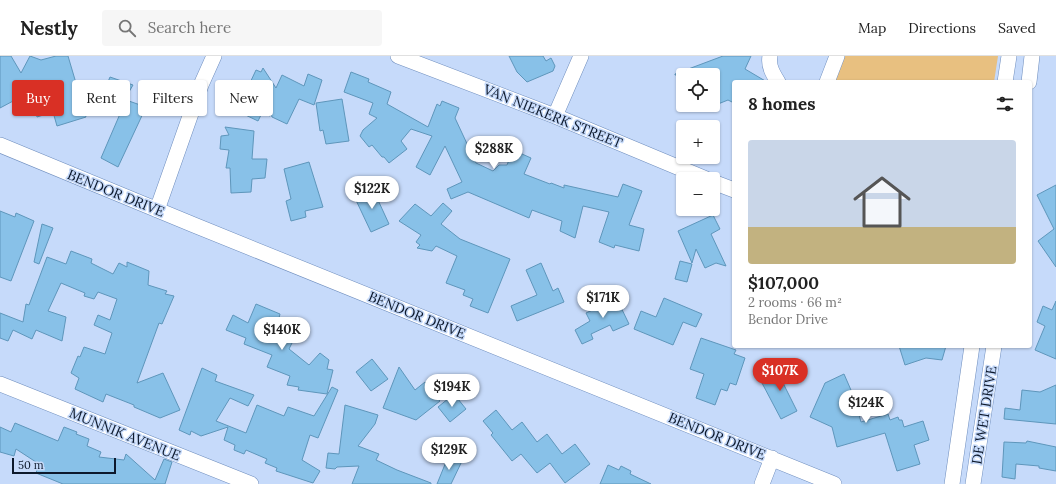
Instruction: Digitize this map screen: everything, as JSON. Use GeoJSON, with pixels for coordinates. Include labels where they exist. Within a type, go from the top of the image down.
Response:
{"type":"FeatureCollection","features":[{"type":"Feature","properties":{"kind":"street"},"geometry":{"type":"LineString","coordinates":[[157,210],[201,85],[214,56]]}},
{"type":"Feature","properties":{"kind":"street","name":"VAN NIEKERK STREET"},"geometry":{"type":"LineString","coordinates":[[398,56],[555,116],[689,172]]}},
{"type":"Feature","properties":{"kind":"street"},"geometry":{"type":"LineString","coordinates":[[555,116],[581,56]]}},
{"type":"Feature","properties":{"kind":"street"},"geometry":{"type":"LineString","coordinates":[[770,56],[770,68],[777,80]]}},
{"type":"Feature","properties":{"kind":"street"},"geometry":{"type":"LineString","coordinates":[[1006,80],[1009,56]]}},
{"type":"Feature","properties":{"kind":"street"},"geometry":{"type":"LineString","coordinates":[[1029,80],[1032,56]]}},
{"type":"Feature","properties":{"kind":"street"},"geometry":{"type":"LineString","coordinates":[[828,80],[834,57]]}},
{"type":"Feature","properties":{"kind":"street","name":"BENDOR DRIVE"},"geometry":{"type":"LineString","coordinates":[[0,145],[834,484]]}},
{"type":"Feature","properties":{"kind":"street"},"geometry":{"type":"LineString","coordinates":[[720,185],[732,189]]}},
{"type":"Feature","properties":{"kind":"street","name":"DE WET DRIVE"},"geometry":{"type":"LineString","coordinates":[[952,484],[972,348]]}},
{"type":"Feature","properties":{"kind":"street","name":"DE WET DRIVE"},"geometry":{"type":"LineString","coordinates":[[973,484],[994,348]]}},
{"type":"Feature","properties":{"kind":"street","name":"MUNNIK AVENUE"},"geometry":{"type":"LineString","coordinates":[[0,384],[251,484]]}},
{"type":"Feature","properties":{"kind":"street"},"geometry":{"type":"LineString","coordinates":[[762,484],[772,458]]}},
{"type":"Feature","properties":{"kind":"shaded area"},"geometry":{"type":"Polygon","coordinates":[[[845,56],[998,56],[994,80],[836,80],[845,56]]]}},
{"type":"Feature","properties":{"kind":"building"},"geometry":{"type":"Polygon","coordinates":[[[0,56],[11,56],[21,73],[30,56],[41,60],[56,56],[68,56],[75,80],[72,80],[72,116],[86,117],[57,126],[54,116],[64,116],[64,80],[12,80],[12,102],[0,108],[0,56]]]}},
{"type":"Feature","properties":{"kind":"building"},"geometry":{"type":"Polygon","coordinates":[[[509,56],[543,56],[546,61],[551,58],[555,66],[553,71],[527,82],[517,72],[509,56]]]}},
{"type":"Feature","properties":{"kind":"building"},"geometry":{"type":"Polygon","coordinates":[[[723,56],[751,56],[745,69],[764,80],[732,80],[732,102],[728,100],[720,103],[720,68],[691,68],[723,56]]]}},
{"type":"Feature","properties":{"kind":"building"},"geometry":{"type":"Polygon","coordinates":[[[263,68],[271,80],[251,80],[256,70],[261,72],[263,68]]]}},
{"type":"Feature","properties":{"kind":"building"},"geometry":{"type":"Polygon","coordinates":[[[351,72],[369,79],[368,82],[391,92],[387,104],[428,127],[437,104],[440,106],[442,101],[459,108],[455,118],[476,163],[493,171],[499,165],[507,165],[513,150],[531,158],[524,174],[550,184],[551,183],[564,188],[564,185],[618,197],[623,184],[642,191],[629,225],[644,229],[639,251],[615,245],[614,248],[599,242],[609,212],[583,206],[575,238],[560,231],[562,221],[532,210],[529,218],[468,192],[451,199],[447,189],[462,182],[445,146],[430,175],[416,167],[432,136],[411,129],[401,141],[407,149],[389,163],[372,145],[369,147],[360,136],[363,130],[377,118],[369,114],[373,103],[344,92],[351,72]]]}},
{"type":"Feature","properties":{"kind":"building"},"geometry":{"type":"Polygon","coordinates":[[[308,74],[322,80],[314,105],[299,99],[287,124],[272,117],[273,83],[276,88],[282,75],[304,86],[308,74]]]}},
{"type":"Feature","properties":{"kind":"building"},"geometry":{"type":"Polygon","coordinates":[[[110,77],[119,80],[109,80],[110,77]]]}},
{"type":"Feature","properties":{"kind":"building"},"geometry":{"type":"Polygon","coordinates":[[[342,99],[349,141],[326,144],[323,130],[320,131],[316,103],[342,99]]]}},
{"type":"Feature","properties":{"kind":"building"},"geometry":{"type":"Polygon","coordinates":[[[130,101],[138,104],[138,116],[142,116],[118,167],[101,158],[119,116],[130,116],[130,101]]]}},
{"type":"Feature","properties":{"kind":"building"},"geometry":{"type":"Polygon","coordinates":[[[248,116],[260,116],[258,121],[248,116]]]}},
{"type":"Feature","properties":{"kind":"building"},"geometry":{"type":"Polygon","coordinates":[[[225,127],[254,131],[252,159],[267,159],[265,178],[252,179],[251,192],[231,193],[230,168],[226,168],[229,150],[220,149],[221,136],[229,135],[225,127]]]}},
{"type":"Feature","properties":{"kind":"building"},"geometry":{"type":"Polygon","coordinates":[[[309,162],[323,207],[305,211],[306,217],[291,221],[286,201],[291,199],[284,169],[309,162]]]}},
{"type":"Feature","properties":{"kind":"building"},"geometry":{"type":"Polygon","coordinates":[[[1056,185],[1056,267],[1038,241],[1054,229],[1037,195],[1056,185]]]}},
{"type":"Feature","properties":{"kind":"building"},"geometry":{"type":"Polygon","coordinates":[[[372,187],[389,224],[371,232],[354,196],[372,187]]]}},
{"type":"Feature","properties":{"kind":"building"},"geometry":{"type":"Polygon","coordinates":[[[443,203],[452,211],[441,224],[460,239],[510,259],[488,313],[470,306],[473,299],[463,295],[465,290],[446,283],[457,256],[436,246],[432,251],[417,248],[420,245],[416,242],[421,235],[399,221],[415,204],[431,216],[443,203]]]}},
{"type":"Feature","properties":{"kind":"building"},"geometry":{"type":"Polygon","coordinates":[[[0,211],[15,217],[16,213],[34,221],[11,281],[0,277],[0,211]]]}},
{"type":"Feature","properties":{"kind":"building"},"geometry":{"type":"Polygon","coordinates":[[[714,216],[720,229],[711,234],[726,266],[716,263],[705,268],[696,249],[692,263],[678,231],[714,216]]]}},
{"type":"Feature","properties":{"kind":"building"},"geometry":{"type":"Polygon","coordinates":[[[42,224],[53,228],[39,264],[34,262],[42,224]]]}},
{"type":"Feature","properties":{"kind":"building"},"geometry":{"type":"Polygon","coordinates":[[[71,251],[92,259],[91,263],[113,274],[119,263],[127,267],[127,262],[149,271],[148,285],[167,291],[165,294],[174,296],[162,324],[159,323],[137,383],[163,373],[180,410],[160,418],[134,407],[134,405],[106,394],[103,402],[75,389],[79,378],[71,373],[78,356],[80,357],[84,347],[105,354],[112,333],[94,325],[98,315],[110,320],[117,299],[98,292],[94,299],[84,296],[85,293],[61,283],[48,311],[66,317],[62,341],[36,330],[32,339],[13,330],[8,341],[0,338],[0,313],[23,322],[26,304],[29,305],[47,257],[66,264],[71,251]]]}},
{"type":"Feature","properties":{"kind":"building"},"geometry":{"type":"Polygon","coordinates":[[[680,261],[692,264],[687,282],[675,279],[680,261]]]}},
{"type":"Feature","properties":{"kind":"building"},"geometry":{"type":"Polygon","coordinates":[[[541,263],[553,291],[558,288],[564,302],[517,321],[511,306],[537,295],[526,270],[541,263]]]}},
{"type":"Feature","properties":{"kind":"building"},"geometry":{"type":"Polygon","coordinates":[[[614,293],[629,324],[613,331],[610,325],[591,334],[593,339],[582,344],[575,330],[590,321],[586,313],[601,306],[599,301],[614,293]]]}},
{"type":"Feature","properties":{"kind":"building"},"geometry":{"type":"Polygon","coordinates":[[[664,298],[702,314],[696,327],[683,322],[673,345],[634,329],[641,311],[656,317],[664,298]]]}},
{"type":"Feature","properties":{"kind":"building"},"geometry":{"type":"Polygon","coordinates":[[[1056,301],[1056,359],[1035,350],[1045,326],[1037,322],[1043,306],[1052,310],[1056,301]]]}},
{"type":"Feature","properties":{"kind":"building"},"geometry":{"type":"Polygon","coordinates":[[[256,304],[280,314],[276,330],[294,339],[289,349],[309,365],[320,353],[329,360],[327,369],[333,370],[327,394],[298,390],[299,387],[287,385],[290,376],[267,367],[272,355],[244,344],[246,338],[226,330],[233,315],[248,323],[256,304]]]}},
{"type":"Feature","properties":{"kind":"building"},"geometry":{"type":"Polygon","coordinates":[[[701,338],[736,350],[734,354],[745,358],[736,385],[730,383],[727,391],[721,389],[715,405],[696,398],[704,374],[690,369],[701,338]]]}},
{"type":"Feature","properties":{"kind":"building"},"geometry":{"type":"Polygon","coordinates":[[[900,348],[945,348],[942,360],[926,358],[905,365],[900,348]]]}},
{"type":"Feature","properties":{"kind":"building"},"geometry":{"type":"Polygon","coordinates":[[[372,359],[388,379],[371,391],[356,372],[372,359]]]}},
{"type":"Feature","properties":{"kind":"building"},"geometry":{"type":"Polygon","coordinates":[[[791,359],[783,383],[797,411],[781,419],[762,383],[791,359]]]}},
{"type":"Feature","properties":{"kind":"building"},"geometry":{"type":"Polygon","coordinates":[[[399,367],[415,390],[425,382],[440,401],[416,420],[383,408],[399,367]]]}},
{"type":"Feature","properties":{"kind":"building"},"geometry":{"type":"Polygon","coordinates":[[[202,368],[217,375],[215,381],[254,395],[248,406],[230,398],[216,421],[246,433],[257,405],[284,416],[288,407],[314,416],[332,387],[338,390],[318,438],[310,435],[302,460],[320,471],[313,483],[276,471],[277,468],[265,463],[267,459],[246,450],[244,454],[234,450],[235,445],[224,440],[228,427],[201,436],[191,431],[190,435],[179,430],[202,368]]]}},
{"type":"Feature","properties":{"kind":"building"},"geometry":{"type":"Polygon","coordinates":[[[844,374],[854,397],[861,422],[888,414],[890,420],[898,417],[899,420],[902,420],[904,427],[923,421],[929,440],[914,445],[920,464],[897,471],[885,433],[837,447],[832,427],[810,417],[825,383],[844,374]]]}},
{"type":"Feature","properties":{"kind":"building"},"geometry":{"type":"Polygon","coordinates":[[[1056,385],[1056,424],[1004,419],[1005,408],[1020,410],[1022,390],[1040,392],[1056,385]]]}},
{"type":"Feature","properties":{"kind":"building"},"geometry":{"type":"Polygon","coordinates":[[[454,394],[466,409],[450,422],[438,407],[454,394]]]}},
{"type":"Feature","properties":{"kind":"building"},"geometry":{"type":"Polygon","coordinates":[[[345,405],[378,415],[375,424],[358,446],[379,454],[376,460],[431,484],[352,484],[359,466],[337,467],[335,469],[326,468],[328,453],[339,454],[345,405]]]}},
{"type":"Feature","properties":{"kind":"building"},"geometry":{"type":"Polygon","coordinates":[[[496,410],[512,430],[522,422],[537,442],[547,434],[562,454],[575,444],[590,464],[565,483],[550,463],[537,473],[521,454],[512,461],[491,435],[493,433],[483,421],[496,410]]]}},
{"type":"Feature","properties":{"kind":"building"},"geometry":{"type":"Polygon","coordinates":[[[15,423],[58,441],[64,427],[77,432],[76,434],[89,439],[87,446],[101,452],[99,457],[124,460],[126,454],[155,480],[164,459],[172,462],[165,484],[63,484],[36,473],[39,464],[16,449],[14,456],[0,452],[0,427],[11,432],[15,423]]]}},
{"type":"Feature","properties":{"kind":"building"},"geometry":{"type":"Polygon","coordinates":[[[1027,441],[1056,447],[1056,471],[1039,468],[1039,466],[1016,464],[1015,479],[1002,477],[1004,442],[1026,443],[1027,441]]]}},
{"type":"Feature","properties":{"kind":"building"},"geometry":{"type":"Polygon","coordinates":[[[448,457],[462,461],[451,484],[437,484],[448,457]]]}},
{"type":"Feature","properties":{"kind":"building"},"geometry":{"type":"Polygon","coordinates":[[[608,465],[619,470],[621,466],[631,471],[630,474],[651,484],[600,484],[608,465]]]}}]}
